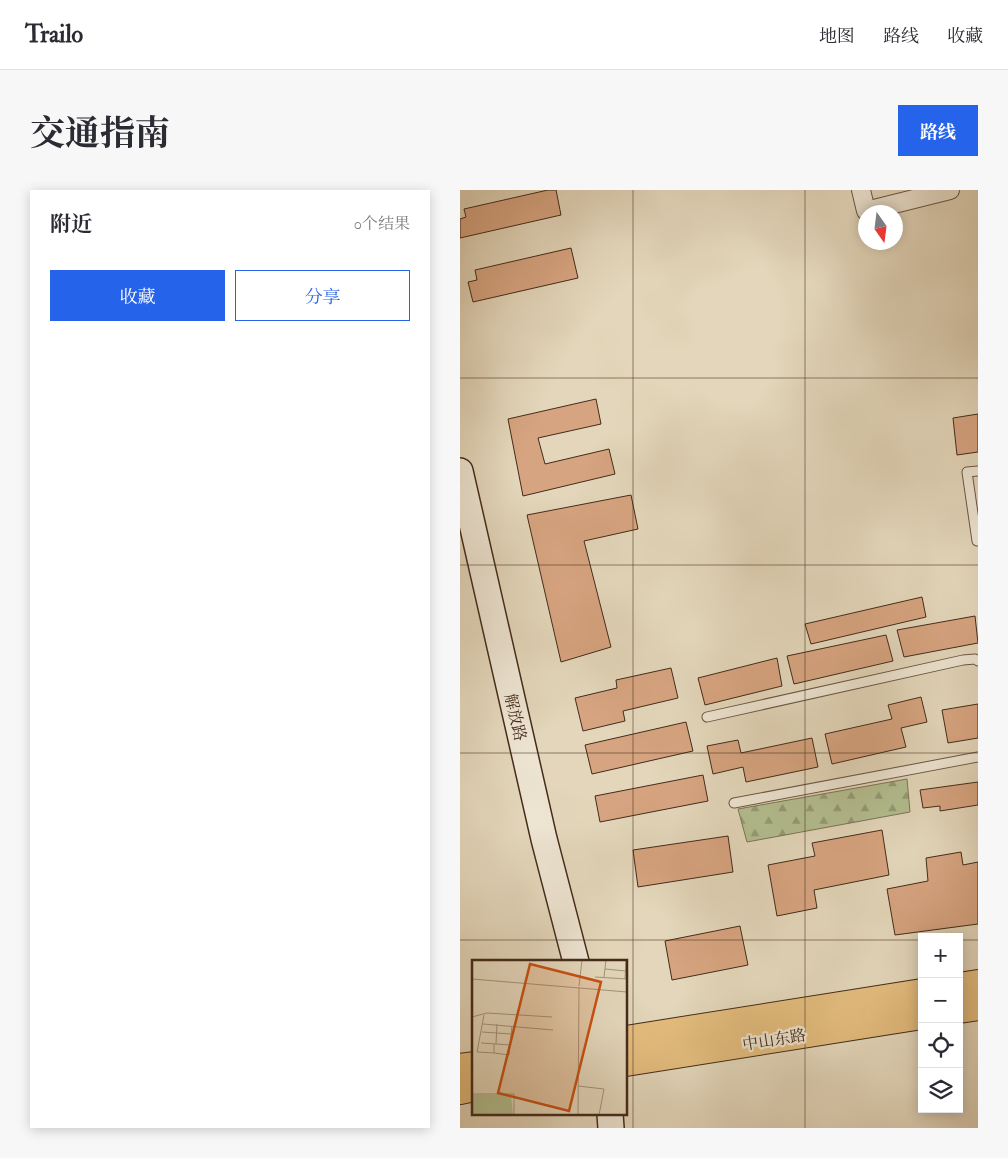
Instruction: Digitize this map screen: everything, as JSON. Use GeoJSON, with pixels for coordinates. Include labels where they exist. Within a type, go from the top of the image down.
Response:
{"type":"FeatureCollection","features":[{"type":"Feature","properties":{"kind":"main road"},"geometry":{"type":"LineString","coordinates":[[963,986],[978,984]]}},
{"type":"Feature","properties":{"kind":"main road","name":"中山东路"},"geometry":{"type":"LineString","coordinates":[[628,1040],[918,994]]}},
{"type":"Feature","properties":{"kind":"main road"},"geometry":{"type":"LineString","coordinates":[[963,1008],[978,1006]]}},
{"type":"Feature","properties":{"kind":"main road","name":"中山东路"},"geometry":{"type":"LineString","coordinates":[[628,1062],[918,1016]]}},
{"type":"Feature","properties":{"kind":"street"},"geometry":{"type":"LineString","coordinates":[[860,190],[866,211],[950,190]]}},
{"type":"Feature","properties":{"kind":"street","name":"解放路"},"geometry":{"type":"LineString","coordinates":[[460,471],[544,839],[575,960]]}},
{"type":"Feature","properties":{"kind":"lane"},"geometry":{"type":"LineString","coordinates":[[978,471],[967,472],[978,542]]}},
{"type":"Feature","properties":{"kind":"lane"},"geometry":{"type":"LineString","coordinates":[[707,717],[963,660],[976,659],[978,661]]}},
{"type":"Feature","properties":{"kind":"lane"},"geometry":{"type":"LineString","coordinates":[[734,802],[978,757]]}},
{"type":"Feature","properties":{"kind":"green space"},"geometry":{"type":"Polygon","coordinates":[[[907,779],[910,812],[747,842],[738,809],[907,779]]]}},
{"type":"Feature","properties":{"kind":"building"},"geometry":{"type":"Polygon","coordinates":[[[548,190],[556,190],[561,215],[460,238],[460,219],[466,217],[464,209],[548,190]]]}},
{"type":"Feature","properties":{"kind":"building"},"geometry":{"type":"Polygon","coordinates":[[[571,248],[578,278],[473,302],[468,282],[477,280],[475,270],[571,248]]]}},
{"type":"Feature","properties":{"kind":"building"},"geometry":{"type":"Polygon","coordinates":[[[596,399],[601,424],[538,438],[545,464],[609,449],[615,474],[523,496],[508,419],[596,399]]]}},
{"type":"Feature","properties":{"kind":"building"},"geometry":{"type":"Polygon","coordinates":[[[978,414],[978,452],[957,455],[953,418],[978,414]]]}},
{"type":"Feature","properties":{"kind":"building"},"geometry":{"type":"Polygon","coordinates":[[[631,495],[638,529],[584,541],[611,647],[561,662],[527,515],[631,495]]]}},
{"type":"Feature","properties":{"kind":"building"},"geometry":{"type":"Polygon","coordinates":[[[922,597],[926,617],[811,644],[805,624],[922,597]]]}},
{"type":"Feature","properties":{"kind":"building"},"geometry":{"type":"Polygon","coordinates":[[[975,616],[978,643],[904,657],[897,630],[975,616]]]}},
{"type":"Feature","properties":{"kind":"building"},"geometry":{"type":"Polygon","coordinates":[[[886,635],[893,661],[794,684],[787,656],[886,635]]]}},
{"type":"Feature","properties":{"kind":"building"},"geometry":{"type":"Polygon","coordinates":[[[777,658],[782,686],[705,705],[698,678],[777,658]]]}},
{"type":"Feature","properties":{"kind":"building"},"geometry":{"type":"Polygon","coordinates":[[[671,668],[678,698],[623,711],[625,721],[583,731],[575,698],[617,688],[616,680],[671,668]]]}},
{"type":"Feature","properties":{"kind":"building"},"geometry":{"type":"Polygon","coordinates":[[[921,697],[927,722],[901,728],[906,747],[832,764],[825,734],[892,719],[888,705],[921,697]]]}},
{"type":"Feature","properties":{"kind":"building"},"geometry":{"type":"Polygon","coordinates":[[[978,704],[978,738],[948,743],[942,710],[978,704]]]}},
{"type":"Feature","properties":{"kind":"building"},"geometry":{"type":"Polygon","coordinates":[[[686,722],[693,751],[592,774],[585,745],[686,722]]]}},
{"type":"Feature","properties":{"kind":"building"},"geometry":{"type":"Polygon","coordinates":[[[812,738],[818,767],[746,782],[743,767],[713,774],[707,746],[738,740],[741,753],[812,738]]]}},
{"type":"Feature","properties":{"kind":"building"},"geometry":{"type":"Polygon","coordinates":[[[703,775],[708,801],[600,822],[595,796],[703,775]]]}},
{"type":"Feature","properties":{"kind":"building"},"geometry":{"type":"Polygon","coordinates":[[[978,782],[978,805],[940,811],[940,806],[923,808],[920,790],[978,782]]]}},
{"type":"Feature","properties":{"kind":"building"},"geometry":{"type":"Polygon","coordinates":[[[882,830],[889,875],[814,890],[817,908],[777,916],[768,865],[815,856],[812,843],[882,830]]]}},
{"type":"Feature","properties":{"kind":"building"},"geometry":{"type":"Polygon","coordinates":[[[728,836],[733,872],[638,887],[633,850],[728,836]]]}},
{"type":"Feature","properties":{"kind":"building"},"geometry":{"type":"Polygon","coordinates":[[[961,852],[963,865],[978,862],[978,924],[895,935],[887,889],[928,881],[926,858],[961,852]]]}},
{"type":"Feature","properties":{"kind":"building"},"geometry":{"type":"Polygon","coordinates":[[[740,926],[748,965],[672,980],[665,941],[740,926]]]}}]}
